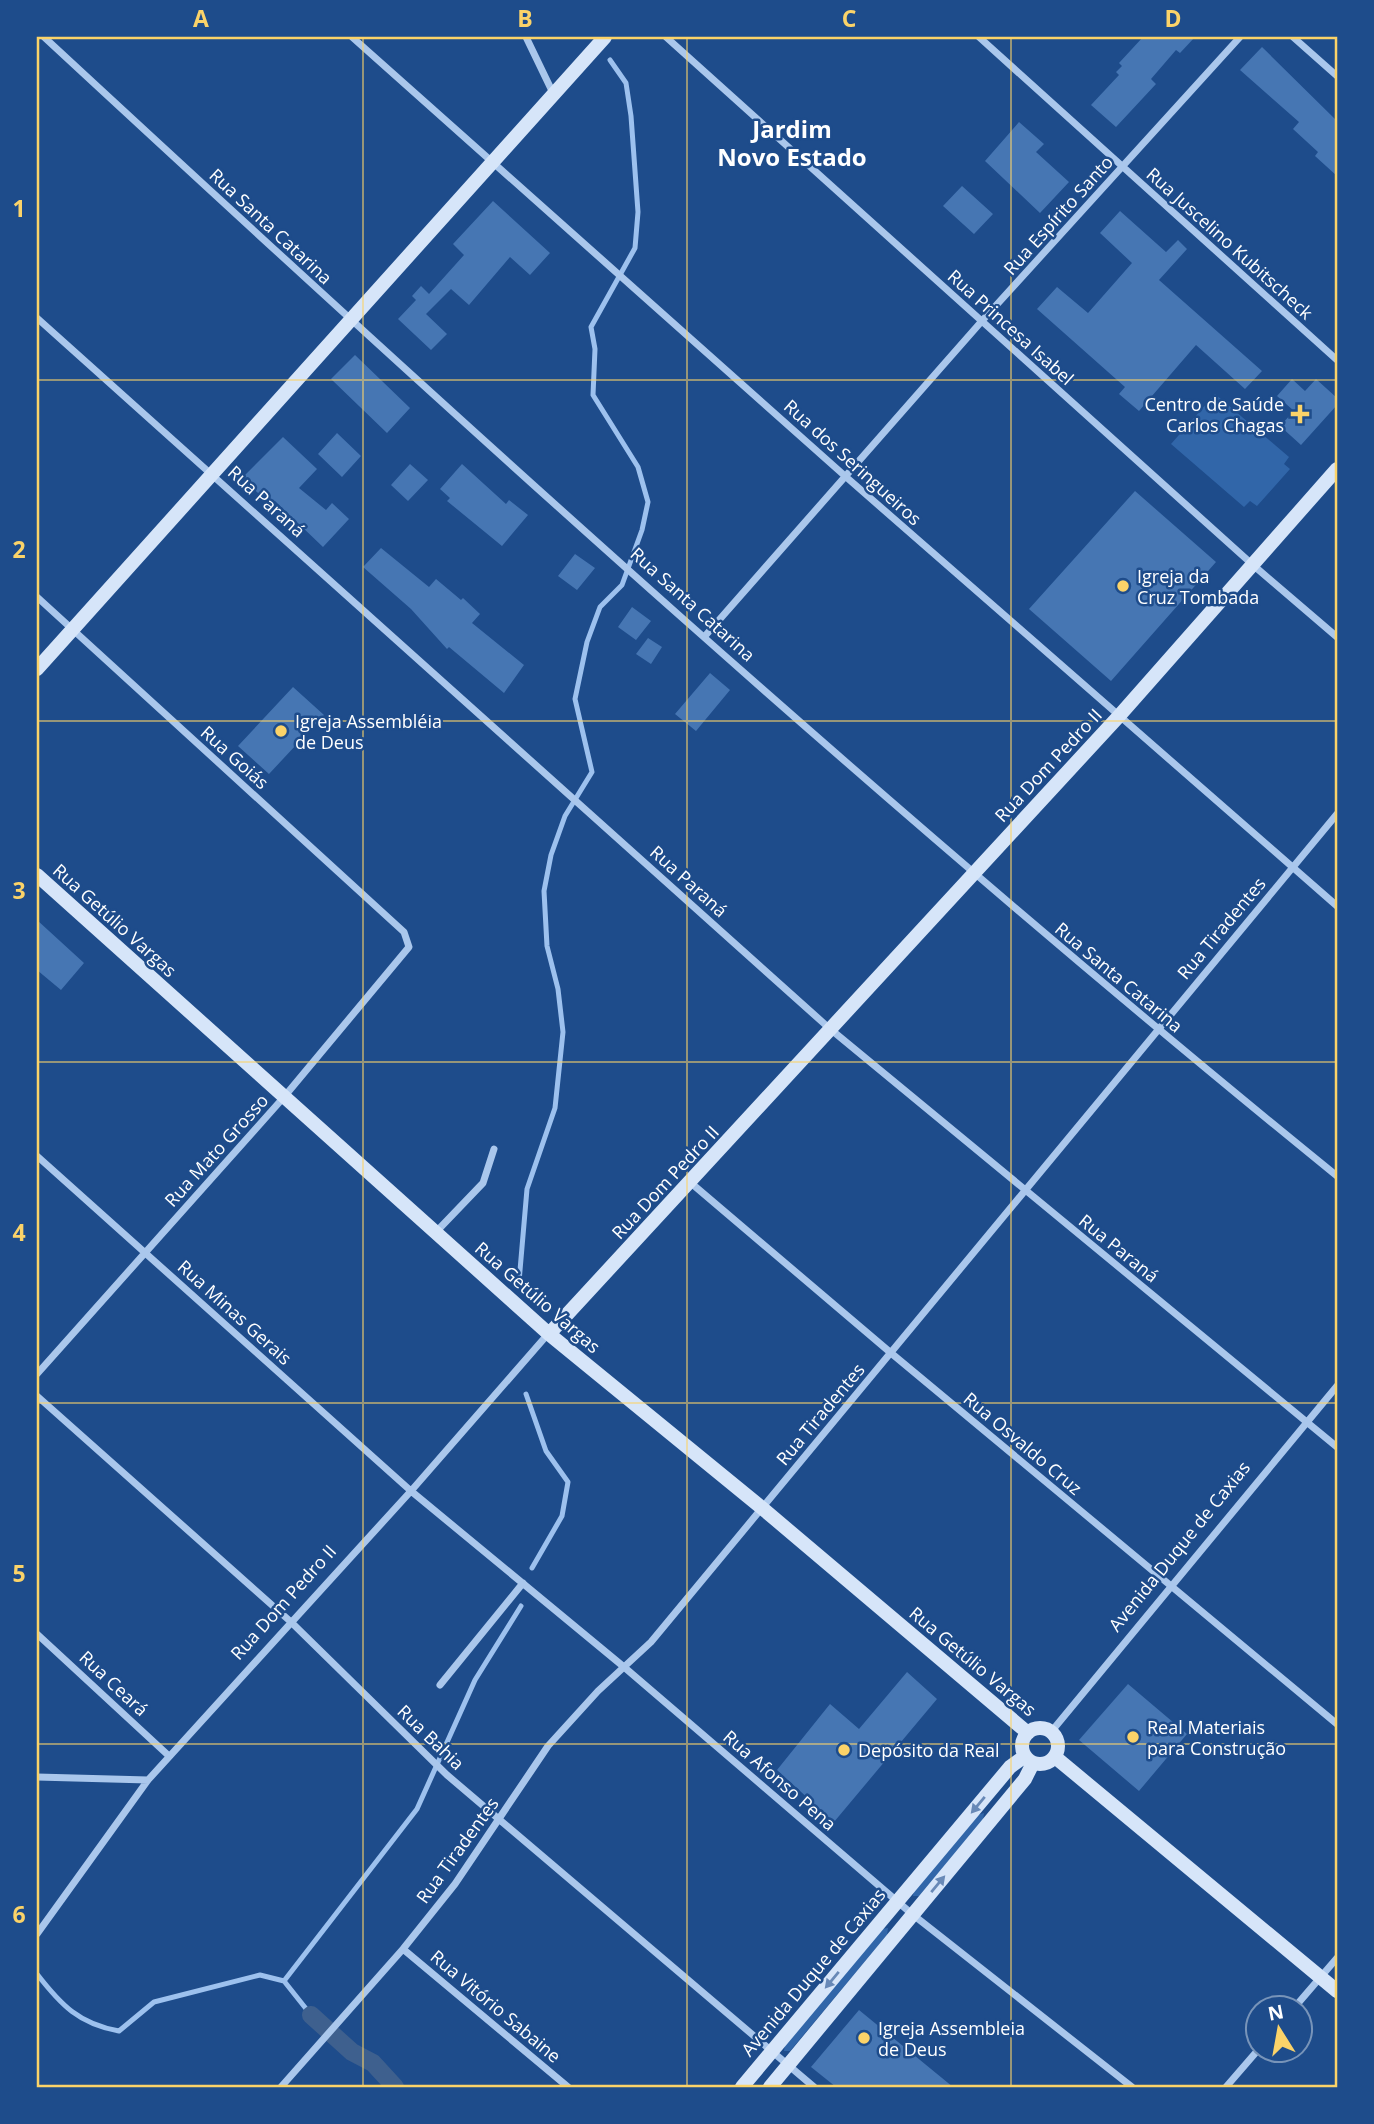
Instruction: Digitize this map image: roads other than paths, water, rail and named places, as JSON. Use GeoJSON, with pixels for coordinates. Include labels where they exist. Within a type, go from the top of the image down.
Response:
{"type":"FeatureCollection","features":[{"type":"Feature","properties":{"kind":"street","name":"Rua Santa Catarina"},"geometry":{"type":"LineString","coordinates":[[44,37],[350,321],[973,875],[1156,1030],[1337,1176]]}},
{"type":"Feature","properties":{"kind":"street","name":"Rua dos Seringueiros"},"geometry":{"type":"LineString","coordinates":[[352,37],[845,476],[1337,906]]}},
{"type":"Feature","properties":{"kind":"street"},"geometry":{"type":"LineString","coordinates":[[526,37],[554,94]]}},
{"type":"Feature","properties":{"kind":"street"},"geometry":{"type":"LineString","coordinates":[[37,669],[605,37]]}},
{"type":"Feature","properties":{"kind":"street","name":"Rua Princesa Isabel"},"geometry":{"type":"LineString","coordinates":[[666,37],[981,322],[1337,637]]}},
{"type":"Feature","properties":{"kind":"street","name":"Rua Juscelino Kubitscheck"},"geometry":{"type":"LineString","coordinates":[[979,37],[1337,360]]}},
{"type":"Feature","properties":{"kind":"street","name":"Rua Espírito Santo"},"geometry":{"type":"LineString","coordinates":[[705,636],[981,322],[1240,37]]}},
{"type":"Feature","properties":{"kind":"street"},"geometry":{"type":"LineString","coordinates":[[1293,37],[1337,76]]}},
{"type":"Feature","properties":{"kind":"street","name":"Rua Paraná"},"geometry":{"type":"LineString","coordinates":[[37,317],[829,1028],[1337,1447]]}},
{"type":"Feature","properties":{"kind":"street","name":"Rua Dom Pedro II"},"geometry":{"type":"LineString","coordinates":[[37,1934],[148,1780],[169,1756],[411,1491],[549,1334],[1119,716],[1337,469]]}},
{"type":"Feature","properties":{"kind":"street","name":"Rua Goiás"},"geometry":{"type":"LineString","coordinates":[[37,597],[404,932],[409,942]]}},
{"type":"Feature","properties":{"kind":"street","name":"Rua Tiradentes"},"geometry":{"type":"LineString","coordinates":[[281,2087],[403,1949],[455,1884],[548,1746],[598,1691],[651,1642],[1337,814]]}},
{"type":"Feature","properties":{"kind":"street","name":"Rua Getúlio Vargas"},"geometry":{"type":"LineString","coordinates":[[37,875],[549,1334],[762,1508],[1028,1732]]}},
{"type":"Feature","properties":{"kind":"street","name":"Rua Mato Grosso"},"geometry":{"type":"LineString","coordinates":[[37,1374],[284,1097],[406,955],[409,942]]}},
{"type":"Feature","properties":{"kind":"street"},"geometry":{"type":"LineString","coordinates":[[436,1233],[483,1182],[494,1149]]}},
{"type":"Feature","properties":{"kind":"street","name":"Rua Minas Gerais"},"geometry":{"type":"LineString","coordinates":[[37,1156],[411,1491]]}},
{"type":"Feature","properties":{"kind":"street","name":"Rua Osvaldo Cruz"},"geometry":{"type":"LineString","coordinates":[[691,1183],[1337,1724]]}},
{"type":"Feature","properties":{"kind":"street","name":"Avenida Duque de Caxias"},"geometry":{"type":"LineString","coordinates":[[1051,1732],[1337,1385]]}},
{"type":"Feature","properties":{"kind":"street","name":"Rua Bahia"},"geometry":{"type":"LineString","coordinates":[[37,1396],[291,1622],[447,1775],[814,2087]]}},
{"type":"Feature","properties":{"kind":"street","name":"Rua Afonso Pena"},"geometry":{"type":"LineString","coordinates":[[411,1491],[624,1667],[897,1902],[1132,2087]]}},
{"type":"Feature","properties":{"kind":"street"},"geometry":{"type":"LineString","coordinates":[[440,1685],[523,1583]]}},
{"type":"Feature","properties":{"kind":"street","name":"Rua Ceará"},"geometry":{"type":"LineString","coordinates":[[37,1634],[169,1756]]}},
{"type":"Feature","properties":{"kind":"street"},"geometry":{"type":"LineString","coordinates":[[769,2087],[1025,1779],[1029,1760],[1021,1747],[1028,1732],[1041,1728],[1051,1732],[1058,1745],[1055,1757],[1045,1764],[1029,1760]]}},
{"type":"Feature","properties":{"kind":"street"},"geometry":{"type":"LineString","coordinates":[[1055,1757],[1337,1991]]}},
{"type":"Feature","properties":{"kind":"street","name":"Avenida Duque de Caxias"},"geometry":{"type":"LineString","coordinates":[[742,2087],[1010,1768],[1029,1760]]}},
{"type":"Feature","properties":{"kind":"street"},"geometry":{"type":"LineString","coordinates":[[37,1777],[148,1780]]}},
{"type":"Feature","properties":{"kind":"street","name":"Rua Vitório Sabaine"},"geometry":{"type":"LineString","coordinates":[[403,1949],[568,2087]]}},
{"type":"Feature","properties":{"kind":"street"},"geometry":{"type":"LineString","coordinates":[[1306,1994],[1337,1958]]}},
{"type":"Feature","properties":{"kind":"street"},"geometry":{"type":"LineString","coordinates":[[1226,2087],[1246,2064]]}},
{"type":"Feature","properties":{"kind":"waterway"},"geometry":{"type":"LineString","coordinates":[[519,1282],[527,1189],[555,1108],[563,1032],[558,989],[547,946],[544,891],[551,855],[565,816],[592,772],[575,699],[587,642],[600,607],[622,585],[642,530],[648,502],[638,467],[593,395],[595,349],[591,327],[635,248],[638,212],[626,83],[610,60]]}},
{"type":"Feature","properties":{"kind":"waterway"},"geometry":{"type":"LineString","coordinates":[[526,1394],[546,1451],[568,1482],[562,1516],[532,1568]]}},
{"type":"Feature","properties":{"kind":"waterway"},"geometry":{"type":"LineString","coordinates":[[284,1981],[417,1809],[475,1680],[521,1606]]}},
{"type":"Feature","properties":{"kind":"waterway"},"geometry":{"type":"LineString","coordinates":[[37,1974],[72,2012],[93,2024],[119,2031],[154,2002],[260,1975],[284,1981],[311,2015]]}},
{"type":"Feature","properties":{"kind":"waterway"},"geometry":{"type":"LineString","coordinates":[[311,2015],[352,2052],[373,2063],[395,2087]]}},
{"type":"Feature","properties":{"kind":"place","name":"Centro de Saúde Carlos Chagas"},"geometry":{"type":"Point","coordinates":[1300,414]}},
{"type":"Feature","properties":{"kind":"place","name":"Igreja da Cruz Tombada"},"geometry":{"type":"Point","coordinates":[1123,586]}},
{"type":"Feature","properties":{"kind":"place","name":"Igreja Assembléia de Deus"},"geometry":{"type":"Point","coordinates":[281,731]}},
{"type":"Feature","properties":{"kind":"place","name":"Real Materiais para Construção"},"geometry":{"type":"Point","coordinates":[1133,1737]}},
{"type":"Feature","properties":{"kind":"place","name":"Depósito da Real"},"geometry":{"type":"Point","coordinates":[844,1750]}},
{"type":"Feature","properties":{"kind":"place","name":"Igreja Assembleia de Deus"},"geometry":{"type":"Point","coordinates":[864,2038]}},
{"type":"Feature","properties":{"kind":"district","name":"Jardim Novo Estado"},"geometry":{"type":"Point","coordinates":[792,142]}}]}
